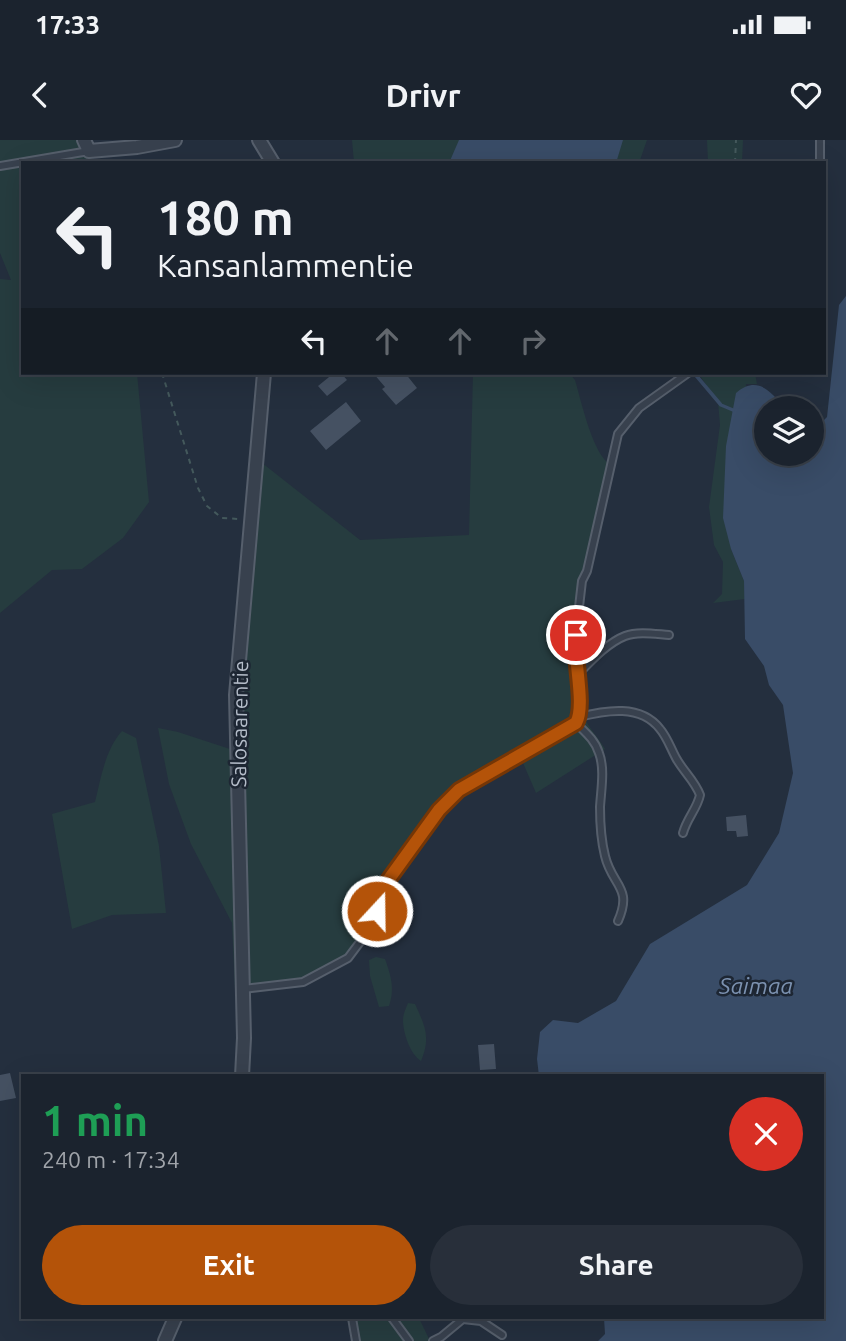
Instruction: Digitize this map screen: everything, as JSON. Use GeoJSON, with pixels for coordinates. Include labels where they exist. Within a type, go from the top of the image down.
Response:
{"type":"FeatureCollection","features":[{"type":"Feature","properties":{"kind":"street"},"geometry":{"type":"LineString","coordinates":[[87,146],[137,147],[175,140]]}},
{"type":"Feature","properties":{"kind":"street"},"geometry":{"type":"LineString","coordinates":[[259,140],[271,161]]}},
{"type":"Feature","properties":{"kind":"street","name":"Salosaarentie"},"geometry":{"type":"LineString","coordinates":[[242,1074],[243,989],[236,695],[264,375]]}},
{"type":"Feature","properties":{"kind":"street"},"geometry":{"type":"LineString","coordinates":[[165,1341],[175,1319]]}},
{"type":"Feature","properties":{"kind":"lane"},"geometry":{"type":"LineString","coordinates":[[820,140],[820,161]]}},
{"type":"Feature","properties":{"kind":"lane"},"geometry":{"type":"LineString","coordinates":[[22,161],[87,146]]}},
{"type":"Feature","properties":{"kind":"lane"},"geometry":{"type":"LineString","coordinates":[[0,166],[21,161]]}},
{"type":"Feature","properties":{"kind":"lane"},"geometry":{"type":"LineString","coordinates":[[578,720],[581,710],[574,650],[582,581],[587,571],[618,434],[639,408],[685,375]]}},
{"type":"Feature","properties":{"kind":"lane"},"geometry":{"type":"LineString","coordinates":[[577,675],[592,660],[626,635],[669,635]]}},
{"type":"Feature","properties":{"kind":"lane"},"geometry":{"type":"LineString","coordinates":[[243,989],[303,982],[348,958],[366,934],[389,879],[439,810],[459,790],[594,713],[632,711],[650,717],[662,731],[677,761],[700,795],[697,808],[682,832]]}},
{"type":"Feature","properties":{"kind":"lane"},"geometry":{"type":"LineString","coordinates":[[578,720],[600,754],[603,781],[600,826],[605,857],[612,875],[623,891],[625,903],[618,921]]}},
{"type":"Feature","properties":{"kind":"lane"},"geometry":{"type":"LineString","coordinates":[[352,1319],[356,1341]]}},
{"type":"Feature","properties":{"kind":"lane"},"geometry":{"type":"LineString","coordinates":[[393,1319],[410,1341]]}},
{"type":"Feature","properties":{"kind":"lane"},"geometry":{"type":"LineString","coordinates":[[433,1341],[462,1319]]}},
{"type":"Feature","properties":{"kind":"lane"},"geometry":{"type":"LineString","coordinates":[[469,1319],[481,1321],[502,1335]]}},
{"type":"Feature","properties":{"kind":"path"},"geometry":{"type":"LineString","coordinates":[[735,161],[736,140]]}},
{"type":"Feature","properties":{"kind":"path"},"geometry":{"type":"LineString","coordinates":[[163,375],[198,488],[207,506],[222,518],[229,519],[237,520],[253,512]]}},
{"type":"Feature","properties":{"kind":"green space"},"geometry":{"type":"Polygon","coordinates":[[[0,140],[84,140],[92,161],[21,161],[21,375],[137,375],[149,502],[123,538],[82,569],[52,570],[0,613],[0,279],[11,280],[0,253],[0,140]]]}},
{"type":"Feature","properties":{"kind":"green space"},"geometry":{"type":"Polygon","coordinates":[[[352,140],[647,140],[640,161],[354,161],[352,140]]]}},
{"type":"Feature","properties":{"kind":"green space"},"geometry":{"type":"Polygon","coordinates":[[[707,140],[743,140],[742,161],[708,161],[707,140]]]}},
{"type":"Feature","properties":{"kind":"green space"},"geometry":{"type":"Polygon","coordinates":[[[473,375],[571,375],[575,380],[593,439],[611,465],[588,554],[577,616],[575,647],[575,677],[580,708],[587,724],[605,749],[536,793],[520,756],[459,790],[439,810],[389,879],[377,911],[348,958],[303,982],[235,990],[232,923],[191,844],[169,784],[158,728],[236,751],[257,459],[360,540],[469,535],[473,375]]]}},
{"type":"Feature","properties":{"kind":"green space"},"geometry":{"type":"Polygon","coordinates":[[[699,375],[755,375],[757,384],[746,384],[731,549],[744,581],[745,599],[713,603],[722,594],[723,562],[714,545],[709,507],[720,425],[718,402],[699,375]]]}},
{"type":"Feature","properties":{"kind":"green space"},"geometry":{"type":"Polygon","coordinates":[[[122,731],[136,738],[159,846],[166,913],[112,915],[72,929],[52,814],[95,802],[108,755],[122,731]]]}},
{"type":"Feature","properties":{"kind":"green space"},"geometry":{"type":"Polygon","coordinates":[[[376,957],[385,959],[389,971],[392,988],[389,1006],[379,1007],[370,976],[369,960],[376,957]]]}},
{"type":"Feature","properties":{"kind":"green space"},"geometry":{"type":"Polygon","coordinates":[[[408,1003],[415,1004],[426,1032],[426,1045],[421,1061],[410,1048],[404,1031],[403,1018],[408,1003]]]}},
{"type":"Feature","properties":{"kind":"green space"},"geometry":{"type":"Polygon","coordinates":[[[352,1319],[419,1319],[430,1341],[356,1341],[352,1319]]]}},
{"type":"Feature","properties":{"kind":"water"},"geometry":{"type":"Polygon","coordinates":[[[459,140],[623,140],[617,161],[450,161],[459,140]]]}},
{"type":"Feature","properties":{"kind":"water","name":"Saimaa"},"geometry":{"type":"Polygon","coordinates":[[[846,296],[846,1341],[598,1341],[605,1334],[604,1319],[824,1319],[824,1074],[539,1074],[537,1059],[540,1032],[553,1020],[578,1023],[616,1001],[650,944],[747,885],[779,833],[793,773],[783,705],[769,685],[764,666],[745,639],[744,581],[731,549],[723,518],[726,446],[736,393],[743,388],[756,385],[774,396],[754,396],[754,466],[824,466],[824,420],[827,417],[839,305],[846,296]]]}},
{"type":"Feature","properties":{"kind":"building"},"geometry":{"type":"Polygon","coordinates":[[[332,375],[343,375],[347,380],[327,396],[318,386],[332,375]]]}},
{"type":"Feature","properties":{"kind":"building"},"geometry":{"type":"Polygon","coordinates":[[[375,375],[407,375],[417,388],[396,405],[382,389],[385,387],[375,375]]]}},
{"type":"Feature","properties":{"kind":"building"},"geometry":{"type":"Polygon","coordinates":[[[346,402],[361,421],[326,450],[310,431],[346,402]]]}},
{"type":"Feature","properties":{"kind":"building"},"geometry":{"type":"Polygon","coordinates":[[[746,815],[748,836],[737,837],[736,831],[727,831],[726,817],[746,815]]]}},
{"type":"Feature","properties":{"kind":"building"},"geometry":{"type":"Polygon","coordinates":[[[494,1044],[496,1069],[480,1070],[478,1045],[494,1044]]]}},
{"type":"Feature","properties":{"kind":"building"},"geometry":{"type":"Polygon","coordinates":[[[10,1073],[16,1098],[0,1101],[0,1075],[10,1073]]]}},
{"type":"Feature","properties":{"kind":"waterway"},"geometry":{"type":"LineString","coordinates":[[696,375],[721,405],[733,410]]}},
{"type":"Feature","properties":{"kind":"route"},"geometry":{"type":"LineString","coordinates":[[377,911],[389,879],[439,810],[459,790],[576,723],[581,710],[574,650],[576,635]]}}]}
